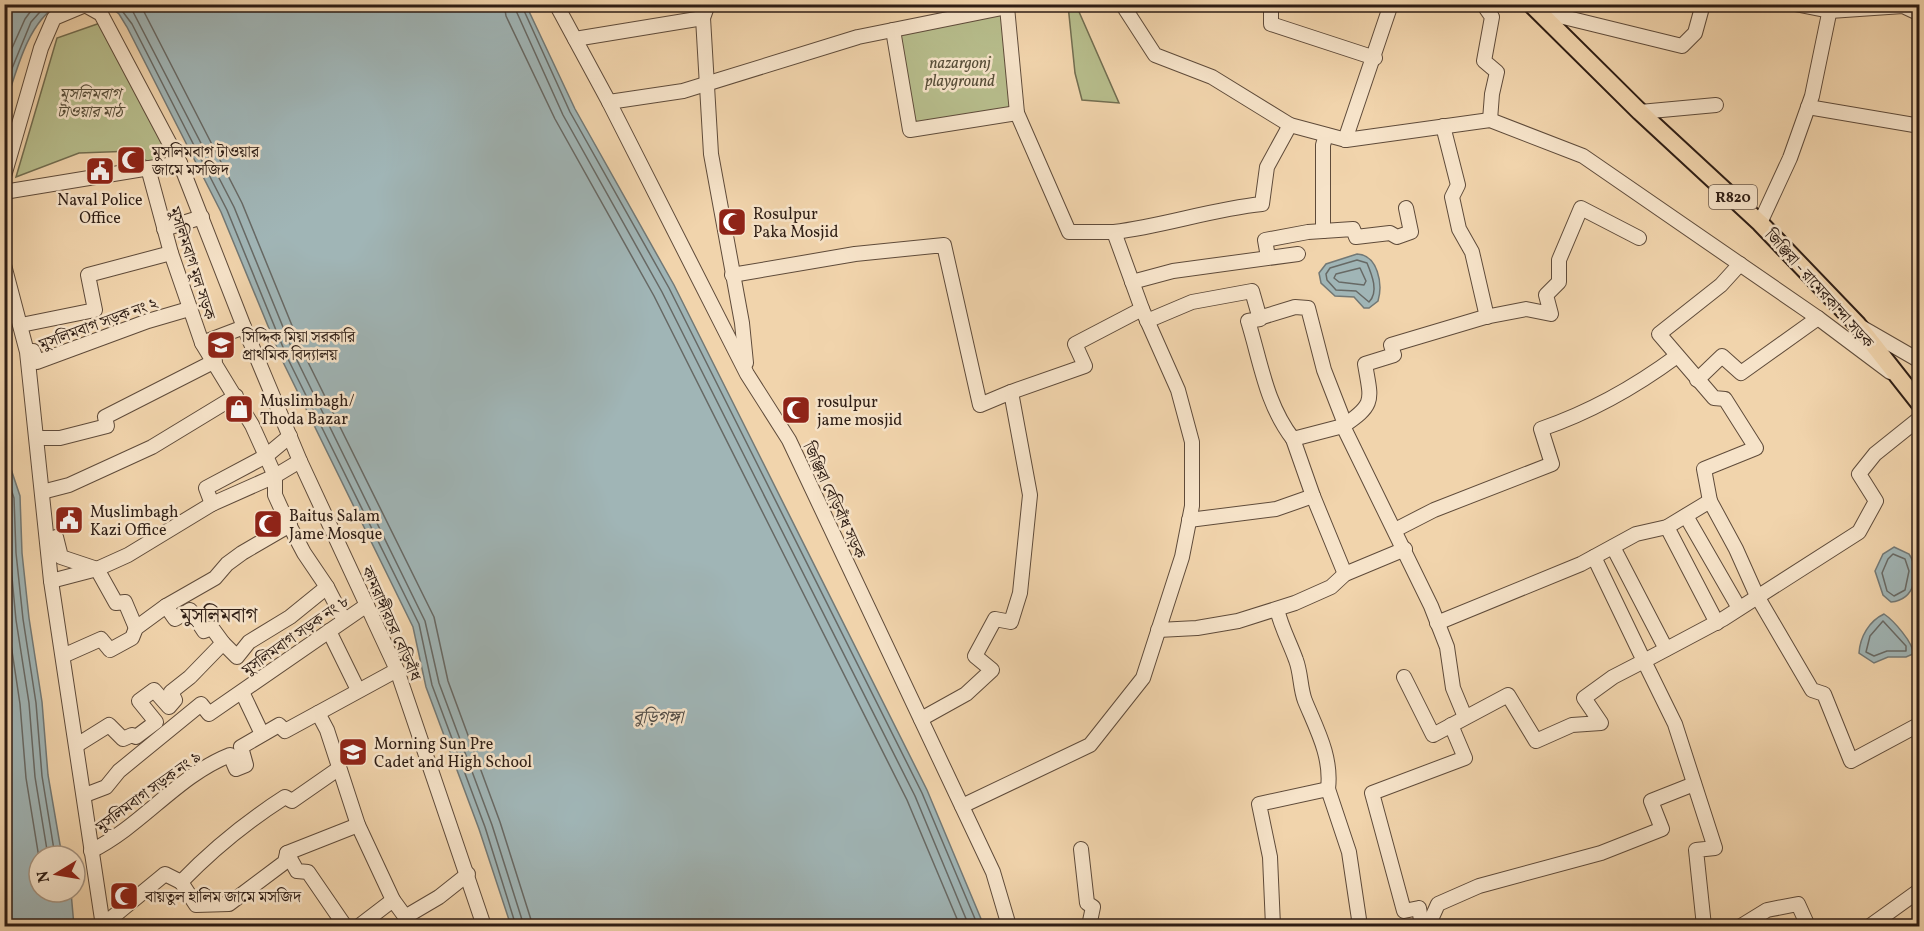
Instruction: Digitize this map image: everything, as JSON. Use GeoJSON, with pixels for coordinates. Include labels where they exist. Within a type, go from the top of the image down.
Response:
{"type":"FeatureCollection","features":[{"type":"Feature","properties":{"kind":"main road","name":"জিঞ্জিরা - রামেরকান্দা সড়ক"},"geometry":{"type":"LineString","coordinates":[[1535,8],[1640,112],[1760,223],[1857,324],[1920,404]]}},
{"type":"Feature","properties":{"kind":"street","name":"জিঞ্জিরা বেড়িবাঁধ সড়ক"},"geometry":{"type":"LineString","coordinates":[[556,4],[609,102],[747,374],[789,440],[993,872],[1009,927]]}},
{"type":"Feature","properties":{"kind":"street"},"geometry":{"type":"LineString","coordinates":[[708,4],[703,18],[709,83],[711,154],[747,374]]}},
{"type":"Feature","properties":{"kind":"street"},"geometry":{"type":"LineString","coordinates":[[1122,4],[1155,55],[1212,76],[1290,125],[1346,140],[1490,120],[1583,156],[1818,318],[1901,381]]}},
{"type":"Feature","properties":{"kind":"street"},"geometry":{"type":"LineString","coordinates":[[1271,4],[1271,24],[1375,58]]}},
{"type":"Feature","properties":{"kind":"street"},"geometry":{"type":"LineString","coordinates":[[1346,140],[1391,4]]}},
{"type":"Feature","properties":{"kind":"street"},"geometry":{"type":"LineString","coordinates":[[1483,4],[1492,17],[1484,61],[1497,72],[1490,120]]}},
{"type":"Feature","properties":{"kind":"street"},"geometry":{"type":"LineString","coordinates":[[1535,8],[1682,46],[1695,33],[1703,4]]}},
{"type":"Feature","properties":{"kind":"street"},"geometry":{"type":"LineString","coordinates":[[1795,4],[1831,8],[1903,6],[1920,14]]}},
{"type":"Feature","properties":{"kind":"street","name":"কামরাঙ্গীরচর বেড়িবাঁধ"},"geometry":{"type":"LineString","coordinates":[[4,176],[41,48],[54,18],[85,6],[101,14],[180,163],[244,327],[300,461],[397,670],[468,874],[484,927]]}},
{"type":"Feature","properties":{"kind":"street"},"geometry":{"type":"LineString","coordinates":[[609,102],[682,91],[858,37],[1008,6],[1017,113],[1069,232],[1114,232],[1148,228],[1233,207],[1262,204],[1267,167],[1290,125]]}},
{"type":"Feature","properties":{"kind":"street"},"geometry":{"type":"LineString","coordinates":[[1760,223],[1790,158],[1808,107],[1831,8]]}},
{"type":"Feature","properties":{"kind":"street"},"geometry":{"type":"LineString","coordinates":[[575,39],[703,18]]}},
{"type":"Feature","properties":{"kind":"street"},"geometry":{"type":"LineString","coordinates":[[893,30],[910,130],[1017,113]]}},
{"type":"Feature","properties":{"kind":"street"},"geometry":{"type":"LineString","coordinates":[[1640,112],[1716,105]]}},
{"type":"Feature","properties":{"kind":"street"},"geometry":{"type":"LineString","coordinates":[[1808,107],[1920,126]]}},
{"type":"Feature","properties":{"kind":"street"},"geometry":{"type":"LineString","coordinates":[[1443,126],[1458,185],[1452,197],[1459,229],[1472,252],[1487,317]]}},
{"type":"Feature","properties":{"kind":"street"},"geometry":{"type":"LineString","coordinates":[[1323,231],[1323,145],[1326,135]]}},
{"type":"Feature","properties":{"kind":"street"},"geometry":{"type":"LineString","coordinates":[[4,192],[180,163]]}},
{"type":"Feature","properties":{"kind":"street","name":"মুসলিমবাগ মূল সড়ক"},"geometry":{"type":"LineString","coordinates":[[148,168],[171,253],[202,343],[236,396],[275,476],[275,495],[290,525],[327,586],[344,621]]}},
{"type":"Feature","properties":{"kind":"street"},"geometry":{"type":"LineString","coordinates":[[1268,256],[1265,240],[1323,231],[1353,229],[1356,237],[1390,233],[1397,237],[1411,232],[1406,208]]}},
{"type":"Feature","properties":{"kind":"street"},"geometry":{"type":"LineString","coordinates":[[1293,439],[1344,425],[1364,412],[1370,397],[1365,364],[1394,355],[1391,345],[1487,317],[1526,309],[1551,314],[1546,295],[1558,282],[1559,260],[1581,208],[1639,238]]}},
{"type":"Feature","properties":{"kind":"street"},"geometry":{"type":"LineString","coordinates":[[164,229],[202,217]]}},
{"type":"Feature","properties":{"kind":"street"},"geometry":{"type":"LineString","coordinates":[[962,806],[1090,745],[1143,678],[1182,557],[1192,506],[1192,442],[1178,390],[1144,315],[1114,232]]}},
{"type":"Feature","properties":{"kind":"street"},"geometry":{"type":"LineString","coordinates":[[732,275],[855,254],[944,245],[980,405],[1085,366],[1075,344],[1144,315],[1192,302],[1252,291],[1259,318]]}},
{"type":"Feature","properties":{"kind":"street"},"geometry":{"type":"LineString","coordinates":[[21,325],[95,310],[88,277],[91,273],[171,253]]}},
{"type":"Feature","properties":{"kind":"street"},"geometry":{"type":"LineString","coordinates":[[1132,282],[1173,271],[1268,256],[1298,254]]}},
{"type":"Feature","properties":{"kind":"street"},"geometry":{"type":"LineString","coordinates":[[1740,264],[1722,285],[1659,334],[1714,398],[1725,399],[1756,448],[1704,469],[1710,501],[1736,549],[1757,596],[1812,690],[1824,694],[1851,761],[1920,724]]}},
{"type":"Feature","properties":{"kind":"street"},"geometry":{"type":"LineString","coordinates":[[4,265],[27,352],[38,438],[59,555],[97,569],[116,603],[125,601],[136,628]]}},
{"type":"Feature","properties":{"kind":"street"},"geometry":{"type":"LineString","coordinates":[[1345,574],[1313,496],[1293,439],[1280,422],[1266,392],[1248,321],[1295,306],[1308,308],[1324,370],[1344,425],[1405,549],[1437,622],[1447,647],[1453,688],[1465,717]]}},
{"type":"Feature","properties":{"kind":"street","name":"মুসলিমবাগ সড়ক নং ২"},"geometry":{"type":"LineString","coordinates":[[27,352],[33,351],[37,362],[148,321],[189,309]]}},
{"type":"Feature","properties":{"kind":"street"},"geometry":{"type":"LineString","coordinates":[[1697,380],[1722,356],[1741,374],[1818,318]]}},
{"type":"Feature","properties":{"kind":"street"},"geometry":{"type":"LineString","coordinates":[[1857,324],[1920,361]]}},
{"type":"Feature","properties":{"kind":"street"},"geometry":{"type":"LineString","coordinates":[[202,343],[244,327]]}},
{"type":"Feature","properties":{"kind":"street"},"geometry":{"type":"LineString","coordinates":[[1395,530],[1434,510],[1552,464],[1541,429],[1574,418],[1604,403],[1677,356]]}},
{"type":"Feature","properties":{"kind":"street"},"geometry":{"type":"LineString","coordinates":[[38,438],[60,438],[107,426],[106,416],[214,361]]}},
{"type":"Feature","properties":{"kind":"street"},"geometry":{"type":"LineString","coordinates":[[921,718],[966,694],[992,670],[975,656],[995,619],[1011,622],[1020,593],[1030,495],[1011,393]]}},
{"type":"Feature","properties":{"kind":"street"},"geometry":{"type":"LineString","coordinates":[[47,491],[69,485],[152,447],[236,396]]}},
{"type":"Feature","properties":{"kind":"street"},"geometry":{"type":"LineString","coordinates":[[1404,677],[1433,735],[1508,695],[1536,741],[1572,725],[1601,723],[1584,698],[1613,677],[1717,623],[1859,532],[1876,501],[1859,474],[1875,454],[1920,418]]}},
{"type":"Feature","properties":{"kind":"street"},"geometry":{"type":"LineString","coordinates":[[212,504],[206,488],[266,456],[290,436]]}},
{"type":"Feature","properties":{"kind":"street"},"geometry":{"type":"LineString","coordinates":[[51,581],[97,569],[128,555],[212,504],[275,476],[300,461]]}},
{"type":"Feature","properties":{"kind":"street"},"geometry":{"type":"LineString","coordinates":[[47,491],[51,581],[65,655],[103,926]]}},
{"type":"Feature","properties":{"kind":"street"},"geometry":{"type":"LineString","coordinates":[[1189,520],[1276,508],[1313,496]]}},
{"type":"Feature","properties":{"kind":"street"},"geometry":{"type":"LineString","coordinates":[[1437,622],[1594,557],[1636,534],[1667,527],[1710,501]]}},
{"type":"Feature","properties":{"kind":"street"},"geometry":{"type":"LineString","coordinates":[[1686,516],[1739,609]]}},
{"type":"Feature","properties":{"kind":"street"},"geometry":{"type":"LineString","coordinates":[[65,655],[100,639],[110,650],[132,638],[136,628],[166,606],[216,578],[227,564],[242,553],[290,525]]}},
{"type":"Feature","properties":{"kind":"street"},"geometry":{"type":"LineString","coordinates":[[1667,527],[1717,623]]}},
{"type":"Feature","properties":{"kind":"street"},"geometry":{"type":"LineString","coordinates":[[1613,547],[1666,649]]}},
{"type":"Feature","properties":{"kind":"street"},"geometry":{"type":"LineString","coordinates":[[1158,630],[1208,627],[1277,609],[1331,587],[1345,574],[1405,549]]}},
{"type":"Feature","properties":{"kind":"street"},"geometry":{"type":"LineString","coordinates":[[1594,557],[1675,724],[1715,848],[1696,850],[1704,927]]}},
{"type":"Feature","properties":{"kind":"street"},"geometry":{"type":"LineString","coordinates":[[166,606],[175,619],[190,610],[204,631],[212,628],[237,657],[249,642],[290,617],[327,586]]}},
{"type":"Feature","properties":{"kind":"street","name":"মুসলিমবাগ সড়ক নং ৮"},"geometry":{"type":"LineString","coordinates":[[85,795],[106,787],[118,771],[201,704],[207,715],[367,605]]}},
{"type":"Feature","properties":{"kind":"street"},"geometry":{"type":"LineString","coordinates":[[1277,609],[1281,627],[1297,662],[1304,699],[1320,733],[1330,773],[1328,789],[1349,852],[1360,927]]}},
{"type":"Feature","properties":{"kind":"street"},"geometry":{"type":"LineString","coordinates":[[328,631],[358,690]]}},
{"type":"Feature","properties":{"kind":"street"},"geometry":{"type":"LineString","coordinates":[[77,746],[109,725],[123,739],[132,735],[136,737],[156,722],[139,701],[154,690],[169,707],[175,700],[171,692],[190,677],[223,643]]}},
{"type":"Feature","properties":{"kind":"street"},"geometry":{"type":"LineString","coordinates":[[262,734],[279,725],[285,732],[397,670]]}},
{"type":"Feature","properties":{"kind":"street","name":"মুসলিমবাগ সড়ক নং ৮"},"geometry":{"type":"LineString","coordinates":[[242,692],[262,734]]}},
{"type":"Feature","properties":{"kind":"street"},"geometry":{"type":"LineString","coordinates":[[318,713],[327,730],[358,825],[393,900],[409,922],[468,874]]}},
{"type":"Feature","properties":{"kind":"street"},"geometry":{"type":"LineString","coordinates":[[1451,725],[1465,758],[1372,793],[1404,911],[1419,908],[1423,927],[1429,924],[1438,904],[1479,886],[1600,853],[1662,829],[1651,801],[1694,784]]}},
{"type":"Feature","properties":{"kind":"street","name":"মুসলিমবাগ সড়ক নং ৯"},"geometry":{"type":"LineString","coordinates":[[91,851],[115,839],[168,793],[229,755],[236,769],[246,765],[240,748],[262,734]]}},
{"type":"Feature","properties":{"kind":"street"},"geometry":{"type":"LineString","coordinates":[[181,882],[212,850],[255,816],[285,797],[292,801],[338,769]]}},
{"type":"Feature","properties":{"kind":"street"},"geometry":{"type":"LineString","coordinates":[[1273,927],[1270,857],[1259,804],[1328,789]]}},
{"type":"Feature","properties":{"kind":"street"},"geometry":{"type":"LineString","coordinates":[[286,853],[358,825]]}},
{"type":"Feature","properties":{"kind":"street"},"geometry":{"type":"LineString","coordinates":[[1081,849],[1087,903],[1093,907],[1089,927]]}},
{"type":"Feature","properties":{"kind":"street"},"geometry":{"type":"LineString","coordinates":[[103,926],[165,874],[181,882],[196,905],[229,904],[285,862],[286,853]]}},
{"type":"Feature","properties":{"kind":"street"},"geometry":{"type":"LineString","coordinates":[[286,853],[297,871],[308,872],[345,927]]}},
{"type":"Feature","properties":{"kind":"street"},"geometry":{"type":"LineString","coordinates":[[1869,927],[1920,890]]}},
{"type":"Feature","properties":{"kind":"street"},"geometry":{"type":"LineString","coordinates":[[359,927],[393,900]]}},
{"type":"Feature","properties":{"kind":"street"},"geometry":{"type":"LineString","coordinates":[[1741,927],[1767,910],[1798,904],[1808,927]]}},
{"type":"Feature","properties":{"kind":"street"},"geometry":{"type":"LineString","coordinates":[[121,910],[124,927]]}},
{"type":"Feature","properties":{"kind":"green space"},"geometry":{"type":"Polygon","coordinates":[[[1068,5],[1076,5],[1119,103],[1082,100],[1075,73],[1068,5]]]}},
{"type":"Feature","properties":{"kind":"green space","name":"nazargonj playground"},"geometry":{"type":"Polygon","coordinates":[[[1007,7],[1017,113],[910,130],[893,30],[1007,7]]]}},
{"type":"Feature","properties":{"kind":"green space","name":"মুসলিমবাগ টাওয়ার মাঠ"},"geometry":{"type":"Polygon","coordinates":[[[103,22],[172,160],[148,162],[134,151],[79,153],[16,177],[57,38],[103,22]]]}},
{"type":"Feature","properties":{"kind":"water"},"geometry":{"type":"Polygon","coordinates":[[[5,4],[58,5],[47,13],[31,36],[18,64],[5,106],[5,4]]]}},
{"type":"Feature","properties":{"kind":"water","name":"বুড়িগঙ্গা"},"geometry":{"type":"Polygon","coordinates":[[[108,5],[526,5],[575,109],[674,285],[927,790],[984,926],[511,926],[479,829],[426,687],[413,627],[282,360],[221,212],[127,27],[119,14],[108,5]]]}},
{"type":"Feature","properties":{"kind":"water"},"geometry":{"type":"Polygon","coordinates":[[[1357,254],[1370,259],[1379,279],[1378,301],[1369,308],[1364,308],[1354,297],[1335,296],[1321,283],[1319,273],[1326,264],[1357,254]]]}},
{"type":"Feature","properties":{"kind":"water"},"geometry":{"type":"Polygon","coordinates":[[[5,425],[9,463],[20,496],[22,553],[29,618],[42,702],[48,775],[60,844],[27,844],[27,904],[72,904],[74,926],[5,926],[5,425]]]}},
{"type":"Feature","properties":{"kind":"water"},"geometry":{"type":"Polygon","coordinates":[[[1894,547],[1909,554],[1913,561],[1915,577],[1914,584],[1906,596],[1891,602],[1883,595],[1875,571],[1883,554],[1894,547]]]}},
{"type":"Feature","properties":{"kind":"water"},"geometry":{"type":"Polygon","coordinates":[[[1884,614],[1907,638],[1913,654],[1906,657],[1888,657],[1874,663],[1859,653],[1860,647],[1863,635],[1870,625],[1884,614]]]}},
{"type":"Feature","properties":{"kind":"place","name":"মুসলিমবাগ টাওয়ার জামে মসজিদ"},"geometry":{"type":"Point","coordinates":[131,160]}},
{"type":"Feature","properties":{"kind":"place","name":"Naval Police Office"},"geometry":{"type":"Point","coordinates":[100,171]}},
{"type":"Feature","properties":{"kind":"place","name":"Rosulpur Paka Mosjid"},"geometry":{"type":"Point","coordinates":[732,222]}},
{"type":"Feature","properties":{"kind":"place","name":"সিদ্দিক মিয়া সরকারি প্রাথমিক বিদ্যালয়"},"geometry":{"type":"Point","coordinates":[221,345]}},
{"type":"Feature","properties":{"kind":"place","name":"Muslimbagh/ Thoda Bazar"},"geometry":{"type":"Point","coordinates":[239,409]}},
{"type":"Feature","properties":{"kind":"place","name":"rosulpur jame mosjid"},"geometry":{"type":"Point","coordinates":[796,410]}},
{"type":"Feature","properties":{"kind":"place","name":"Muslimbagh Kazi Office"},"geometry":{"type":"Point","coordinates":[69,520]}},
{"type":"Feature","properties":{"kind":"place","name":"Baitus Salam Jame Mosque"},"geometry":{"type":"Point","coordinates":[268,524]}},
{"type":"Feature","properties":{"kind":"place","name":"Morning Sun Pre Cadet and High School"},"geometry":{"type":"Point","coordinates":[353,752]}},
{"type":"Feature","properties":{"kind":"place","name":"বায়তুল হালিম জামে মসজিদ"},"geometry":{"type":"Point","coordinates":[124,896]}},
{"type":"Feature","properties":{"kind":"district","name":"মুসলিমবাগ"},"geometry":{"type":"Point","coordinates":[219,615]}}]}
